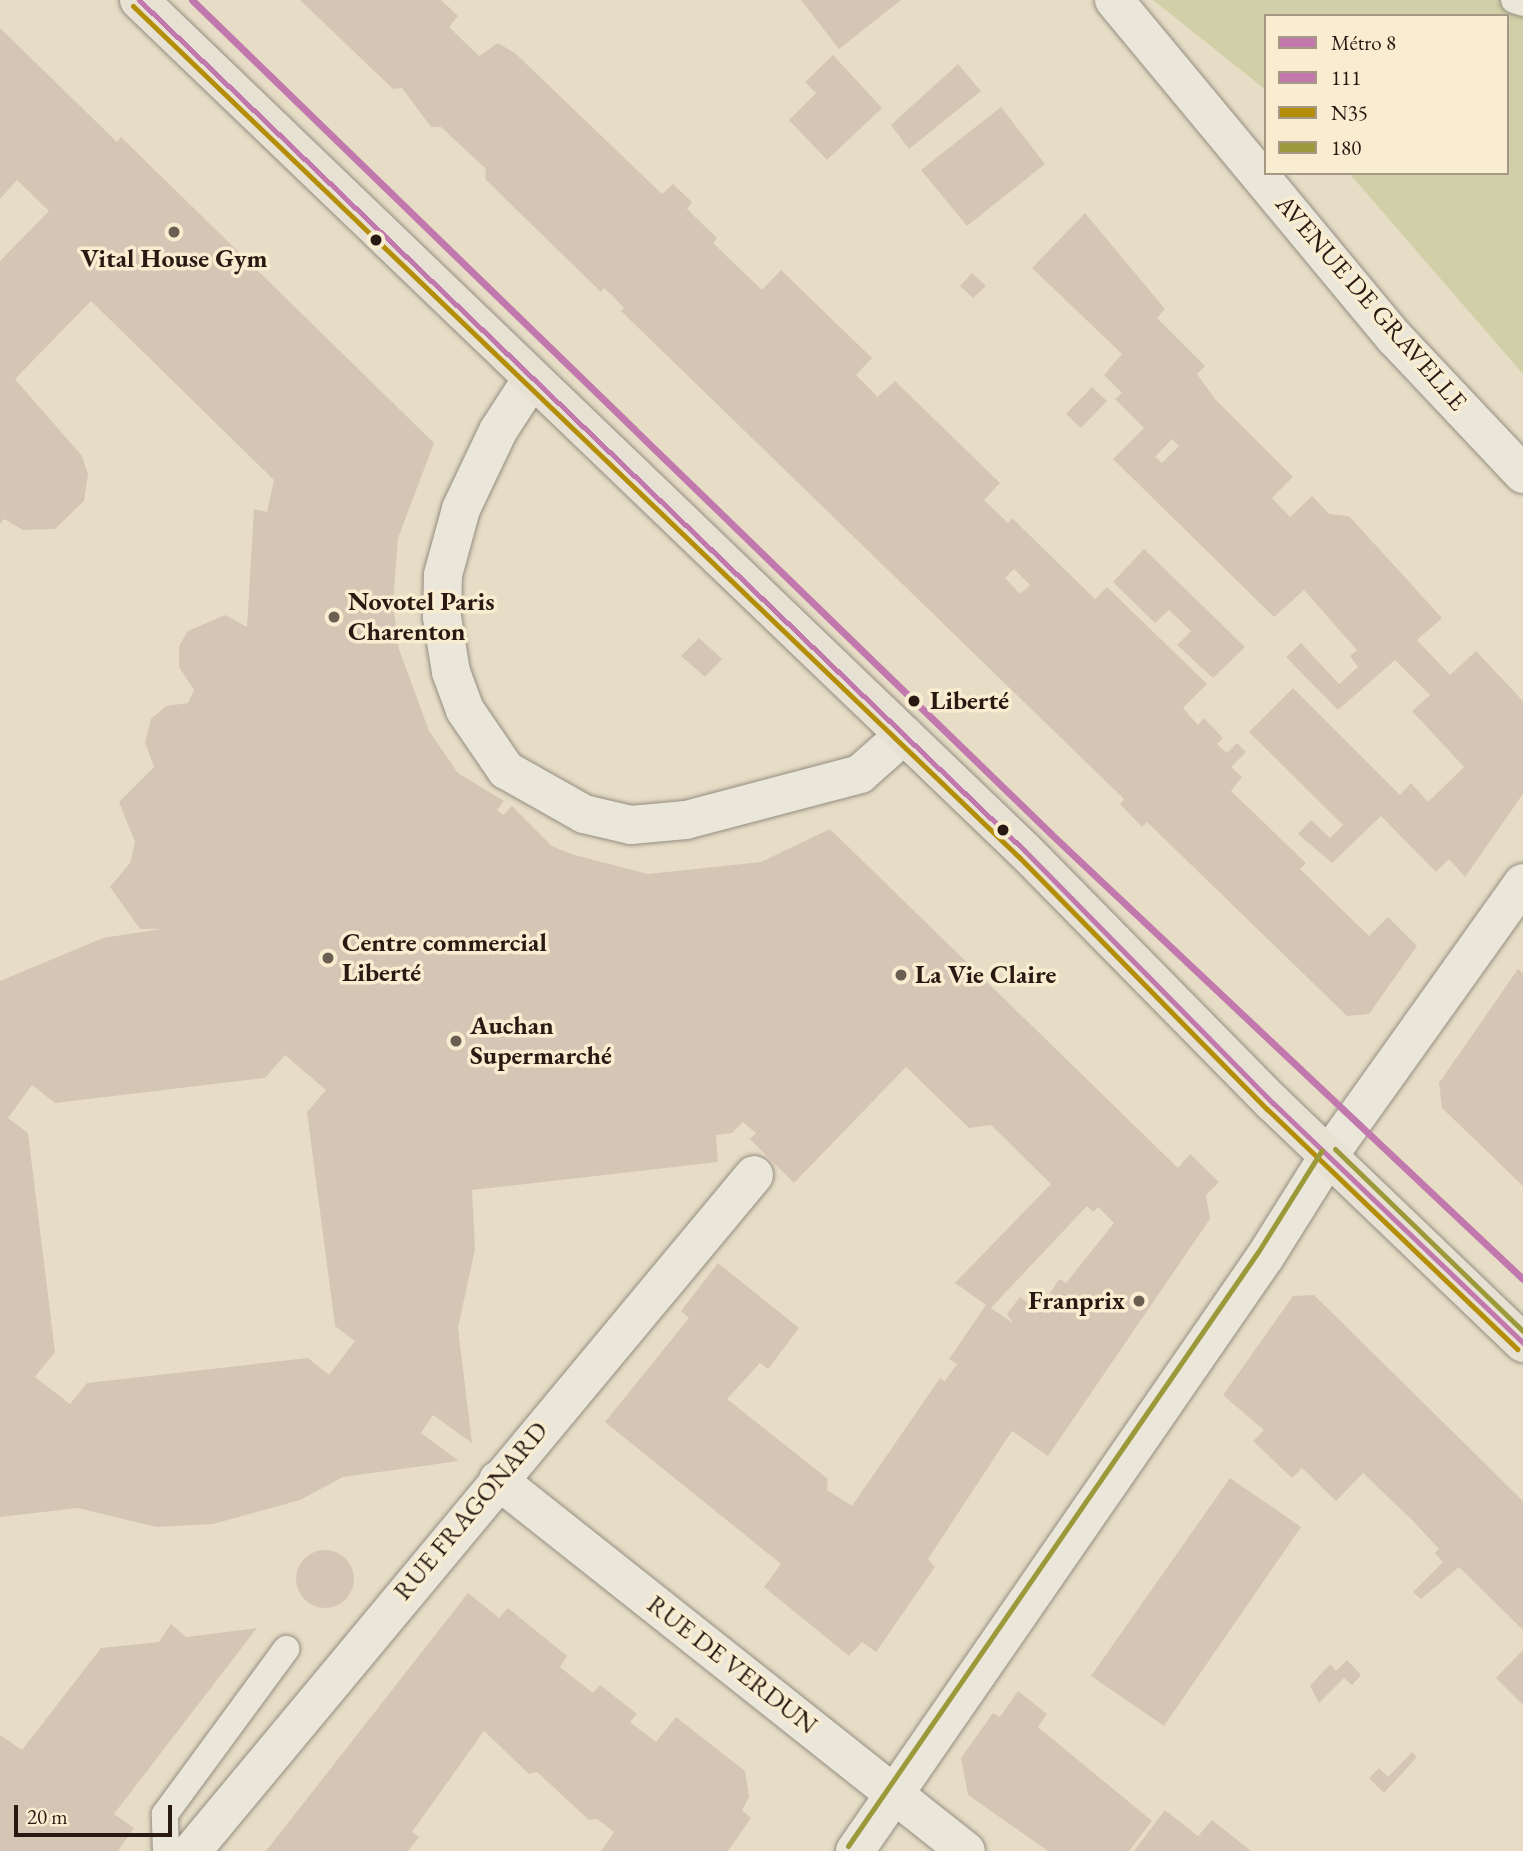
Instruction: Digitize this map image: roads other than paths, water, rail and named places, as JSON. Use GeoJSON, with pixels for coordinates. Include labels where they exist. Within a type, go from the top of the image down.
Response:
{"type":"FeatureCollection","features":[{"type":"Feature","properties":{"kind":"main road"},"geometry":{"type":"LineString","coordinates":[[139,0],[531,380],[904,735],[1523,1343]]}},
{"type":"Feature","properties":{"kind":"street","name":"AVENUE DE GRAVELLE"},"geometry":{"type":"LineString","coordinates":[[1114,0],[1395,338],[1523,474]]}},
{"type":"Feature","properties":{"kind":"street"},"geometry":{"type":"LineString","coordinates":[[531,380],[498,431],[461,509],[443,575],[442,617],[452,672],[465,710],[506,770],[584,814],[631,825],[685,820],[860,774],[904,735]]}},
{"type":"Feature","properties":{"kind":"street"},"geometry":{"type":"LineString","coordinates":[[855,1851],[1265,1257],[1329,1155],[1523,883]]}},
{"type":"Feature","properties":{"kind":"street","name":"RUE FRAGONARD"},"geometry":{"type":"LineString","coordinates":[[192,1851],[754,1175]]}},
{"type":"Feature","properties":{"kind":"street","name":"RUE DE VERDUN"},"geometry":{"type":"LineString","coordinates":[[498,1480],[966,1851]]}},
{"type":"Feature","properties":{"kind":"lane"},"geometry":{"type":"LineString","coordinates":[[1514,0],[1523,3]]}},
{"type":"Feature","properties":{"kind":"lane"},"geometry":{"type":"LineString","coordinates":[[166,1851],[165,1814],[286,1649]]}},
{"type":"Feature","properties":{"kind":"metro line","name":"8"},"geometry":{"type":"LineString","coordinates":[[192,0],[1050,833],[1523,1279]]}},
{"type":"Feature","properties":{"kind":"place","name":"Vital House Gym"},"geometry":{"type":"Point","coordinates":[174,232]}},
{"type":"Feature","properties":{"kind":"place","name":"Novotel Paris Charenton"},"geometry":{"type":"Point","coordinates":[334,617]}},
{"type":"Feature","properties":{"kind":"place","name":"Liberté"},"geometry":{"type":"Point","coordinates":[914,701]}},
{"type":"Feature","properties":{"kind":"place","name":"Centre commercial Liberté"},"geometry":{"type":"Point","coordinates":[328,958]}},
{"type":"Feature","properties":{"kind":"place","name":"La Vie Claire"},"geometry":{"type":"Point","coordinates":[901,975]}},
{"type":"Feature","properties":{"kind":"place","name":"Auchan Supermarché"},"geometry":{"type":"Point","coordinates":[456,1041]}},
{"type":"Feature","properties":{"kind":"place","name":"Franprix"},"geometry":{"type":"Point","coordinates":[1139,1301]}}]}
